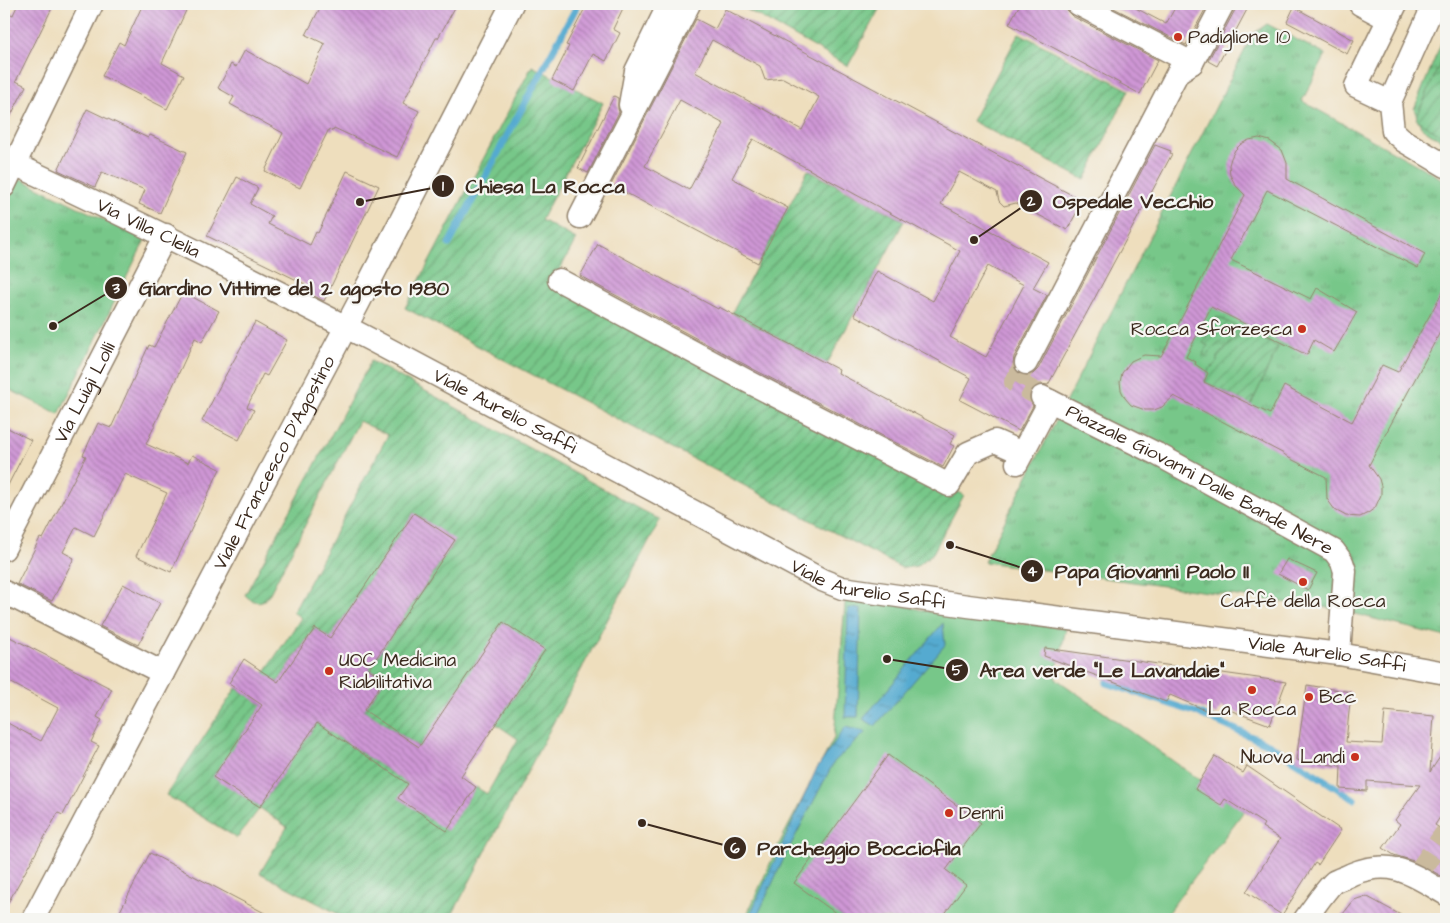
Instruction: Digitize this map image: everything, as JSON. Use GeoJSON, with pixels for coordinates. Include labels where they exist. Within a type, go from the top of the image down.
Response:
{"type":"FeatureCollection","features":[{"type":"Feature","properties":{"kind":"street"},"geometry":{"type":"LineString","coordinates":[[4,186],[9,161],[92,4]]}},
{"type":"Feature","properties":{"kind":"street","name":"Viale Francesco D'Agostino"},"geometry":{"type":"LineString","coordinates":[[33,919],[346,327],[512,4]]}},
{"type":"Feature","properties":{"kind":"street"},"geometry":{"type":"LineString","coordinates":[[628,124],[636,71],[669,4]]}},
{"type":"Feature","properties":{"kind":"street"},"geometry":{"type":"LineString","coordinates":[[580,218],[688,4]]}},
{"type":"Feature","properties":{"kind":"street"},"geometry":{"type":"LineString","coordinates":[[1078,4],[1192,62]]}},
{"type":"Feature","properties":{"kind":"street"},"geometry":{"type":"LineString","coordinates":[[1026,363],[1178,72],[1192,62],[1223,4]]}},
{"type":"Feature","properties":{"kind":"street"},"geometry":{"type":"LineString","coordinates":[[1360,4],[1392,11],[1356,86],[1390,102]]}},
{"type":"Feature","properties":{"kind":"street"},"geometry":{"type":"LineString","coordinates":[[1434,4],[1390,102],[1393,131],[1404,141],[1446,166]]}},
{"type":"Feature","properties":{"kind":"street","name":"Via Villa Clelia"},"geometry":{"type":"LineString","coordinates":[[9,161],[166,235],[346,327]]}},
{"type":"Feature","properties":{"kind":"street","name":"Via Luigi Lolli"},"geometry":{"type":"LineString","coordinates":[[4,549],[166,235]]}},
{"type":"Feature","properties":{"kind":"street","name":"Piazzale Giovanni Dalle Bande Nere"},"geometry":{"type":"LineString","coordinates":[[559,280],[749,382],[949,485],[968,453],[995,441],[1019,458],[1046,399],[1157,454],[1334,551],[1342,562],[1345,571],[1339,654]]}},
{"type":"Feature","properties":{"kind":"street","name":"Viale Aurelio Saffi"},"geometry":{"type":"LineString","coordinates":[[346,327],[813,576],[842,588],[1339,654],[1446,673]]}},
{"type":"Feature","properties":{"kind":"street"},"geometry":{"type":"LineString","coordinates":[[4,592],[163,673]]}},
{"type":"Feature","properties":{"kind":"street"},"geometry":{"type":"LineString","coordinates":[[1305,919],[1335,882],[1368,868],[1382,866],[1417,874],[1446,894]]}},
{"type":"Feature","properties":{"kind":"green space"},"geometry":{"type":"Polygon","coordinates":[[[737,4],[882,4],[848,66],[737,4]]]}},
{"type":"Feature","properties":{"kind":"green space"},"geometry":{"type":"Polygon","coordinates":[[[1267,24],[1326,55],[1302,101],[1446,181],[1446,637],[1335,609],[984,562],[1253,34],[1267,24]]]}},
{"type":"Feature","properties":{"kind":"green space"},"geometry":{"type":"Polygon","coordinates":[[[1446,31],[1446,144],[1421,127],[1414,109],[1446,31]]]}},
{"type":"Feature","properties":{"kind":"green space"},"geometry":{"type":"Polygon","coordinates":[[[1019,33],[1129,90],[1085,180],[972,121],[1019,33]]]}},
{"type":"Feature","properties":{"kind":"green space"},"geometry":{"type":"Polygon","coordinates":[[[1446,49],[1446,139],[1416,119],[1446,49]]]}},
{"type":"Feature","properties":{"kind":"green space"},"geometry":{"type":"Polygon","coordinates":[[[532,66],[603,103],[541,220],[576,239],[554,281],[964,495],[933,553],[917,566],[902,568],[405,308],[532,66]]]}},
{"type":"Feature","properties":{"kind":"green space"},"geometry":{"type":"Polygon","coordinates":[[[808,170],[904,221],[827,364],[732,313],[808,170]]]}},
{"type":"Feature","properties":{"kind":"green space"},"geometry":{"type":"Polygon","coordinates":[[[19,178],[145,240],[59,414],[4,387],[4,209],[19,178]]]}},
{"type":"Feature","properties":{"kind":"green space"},"geometry":{"type":"Polygon","coordinates":[[[1217,317],[1236,326],[1206,356],[1203,354],[1208,346],[1203,343],[1217,317]]]}},
{"type":"Feature","properties":{"kind":"green space"},"geometry":{"type":"Polygon","coordinates":[[[1243,329],[1278,347],[1251,405],[1204,382],[1207,372],[1217,362],[1217,357],[1243,329]]]}},
{"type":"Feature","properties":{"kind":"green space"},"geometry":{"type":"Polygon","coordinates":[[[371,361],[660,520],[450,919],[348,919],[260,873],[287,827],[260,808],[237,838],[166,795],[236,688],[262,705],[214,777],[260,807],[317,723],[408,784],[399,798],[447,830],[476,787],[487,794],[518,739],[496,724],[419,747],[364,710],[385,679],[369,669],[455,541],[414,513],[330,638],[314,628],[278,682],[264,673],[301,618],[293,612],[388,435],[359,421],[269,595],[260,602],[257,602],[245,595],[371,361]]]}},
{"type":"Feature","properties":{"kind":"green space"},"geometry":{"type":"Polygon","coordinates":[[[846,592],[947,616],[1066,628],[1055,678],[1244,811],[1163,919],[745,919],[779,844],[834,738],[846,592]]]}},
{"type":"Feature","properties":{"kind":"water"},"geometry":{"type":"Polygon","coordinates":[[[848,608],[861,609],[858,717],[845,717],[848,608]]]}},
{"type":"Feature","properties":{"kind":"water"},"geometry":{"type":"Polygon","coordinates":[[[943,623],[945,645],[875,726],[863,719],[943,623]]]}},
{"type":"Feature","properties":{"kind":"water"},"geometry":{"type":"Polygon","coordinates":[[[845,727],[866,732],[834,762],[785,856],[756,919],[748,919],[816,770],[845,727]]]}},
{"type":"Feature","properties":{"kind":"building"},"geometry":{"type":"Polygon","coordinates":[[[18,4],[54,4],[16,81],[26,86],[4,129],[4,11],[13,15],[18,4]]]}},
{"type":"Feature","properties":{"kind":"building"},"geometry":{"type":"Polygon","coordinates":[[[143,4],[189,4],[162,63],[184,75],[167,109],[102,76],[119,42],[124,45],[143,4]]]}},
{"type":"Feature","properties":{"kind":"building"},"geometry":{"type":"Polygon","coordinates":[[[322,4],[457,4],[438,38],[436,38],[403,103],[419,111],[397,157],[334,128],[333,131],[329,129],[300,188],[265,171],[283,133],[230,104],[234,97],[218,88],[231,64],[236,67],[245,50],[306,84],[325,44],[306,35],[322,4]]]}},
{"type":"Feature","properties":{"kind":"building"},"geometry":{"type":"Polygon","coordinates":[[[587,4],[625,4],[613,29],[620,33],[606,61],[593,54],[574,91],[552,80],[569,46],[566,45],[587,4]]]}},
{"type":"Feature","properties":{"kind":"building"},"geometry":{"type":"Polygon","coordinates":[[[1020,4],[1065,4],[1067,11],[1072,16],[1158,60],[1140,94],[1009,24],[1020,4]]]}},
{"type":"Feature","properties":{"kind":"building","name":"Padiglione 10"},"geometry":{"type":"Polygon","coordinates":[[[1106,4],[1128,4],[1166,24],[1177,4],[1208,4],[1186,45],[1106,4]]]}},
{"type":"Feature","properties":{"kind":"building"},"geometry":{"type":"Polygon","coordinates":[[[1236,4],[1250,4],[1217,66],[1208,61],[1235,10],[1236,4]]]}},
{"type":"Feature","properties":{"kind":"building"},"geometry":{"type":"Polygon","coordinates":[[[1294,7],[1354,40],[1347,54],[1287,22],[1294,7]]]}},
{"type":"Feature","properties":{"kind":"building"},"geometry":{"type":"Polygon","coordinates":[[[725,9],[1083,201],[1067,230],[1016,203],[1004,206],[999,201],[997,192],[959,172],[941,204],[1048,262],[1033,288],[1047,295],[1014,357],[1015,370],[1020,375],[1033,374],[1038,369],[1155,145],[1171,151],[1170,153],[1172,154],[1048,385],[1034,386],[1031,391],[1029,398],[1033,406],[1019,431],[960,400],[971,378],[854,315],[877,271],[933,301],[960,251],[753,139],[732,178],[788,208],[758,263],[611,185],[696,19],[715,29],[725,9]],[[712,40],[695,72],[802,130],[819,97],[783,78],[765,80],[760,66],[712,40]],[[680,100],[645,166],[689,190],[724,124],[680,100]],[[988,266],[950,337],[986,357],[1024,285],[988,266]]]}},
{"type":"Feature","properties":{"kind":"building"},"geometry":{"type":"Polygon","coordinates":[[[614,96],[618,98],[619,112],[588,173],[578,168],[614,96]]]}},
{"type":"Feature","properties":{"kind":"building"},"geometry":{"type":"Polygon","coordinates":[[[87,109],[148,138],[150,135],[187,152],[160,213],[139,204],[145,190],[102,172],[95,187],[58,170],[87,109]]]}},
{"type":"Feature","properties":{"kind":"building","name":"Rocca Sforzesca"},"geometry":{"type":"Polygon","coordinates":[[[1259,138],[1270,141],[1282,150],[1287,163],[1287,179],[1425,254],[1418,268],[1267,190],[1231,260],[1311,299],[1317,288],[1357,312],[1334,352],[1314,340],[1307,355],[1211,307],[1186,357],[1196,362],[1195,364],[1208,373],[1204,382],[1270,414],[1284,386],[1352,422],[1382,365],[1398,372],[1446,286],[1446,321],[1369,465],[1379,479],[1381,495],[1375,508],[1360,517],[1346,516],[1335,510],[1327,499],[1326,477],[1284,454],[1174,396],[1162,407],[1154,410],[1145,410],[1131,405],[1121,390],[1122,373],[1131,361],[1144,355],[1161,356],[1168,344],[1245,195],[1236,186],[1230,175],[1229,165],[1231,158],[1241,144],[1259,138]]]}},
{"type":"Feature","properties":{"kind":"building"},"geometry":{"type":"Polygon","coordinates":[[[347,171],[379,186],[324,301],[302,290],[305,284],[207,236],[237,177],[258,188],[250,204],[272,216],[268,224],[310,245],[316,232],[318,233],[347,171]]]}},
{"type":"Feature","properties":{"kind":"building"},"geometry":{"type":"Polygon","coordinates":[[[598,244],[718,309],[719,307],[839,370],[838,373],[955,435],[950,444],[954,446],[943,467],[755,370],[580,276],[598,244]]]}},
{"type":"Feature","properties":{"kind":"building"},"geometry":{"type":"Polygon","coordinates":[[[183,292],[219,311],[202,342],[195,338],[146,444],[188,463],[192,455],[220,469],[171,572],[136,556],[167,493],[125,474],[94,536],[76,527],[63,552],[74,558],[52,601],[17,584],[40,538],[43,539],[86,456],[83,455],[98,423],[111,428],[149,345],[154,347],[183,292]]]}},
{"type":"Feature","properties":{"kind":"building"},"geometry":{"type":"Polygon","coordinates":[[[255,322],[287,340],[267,376],[263,374],[247,407],[254,410],[239,440],[202,421],[255,322]]]}},
{"type":"Feature","properties":{"kind":"building"},"geometry":{"type":"Polygon","coordinates":[[[4,426],[31,440],[4,493],[4,426]]]}},
{"type":"Feature","properties":{"kind":"building","name":"UOC Medicina Riabilitativa"},"geometry":{"type":"Polygon","coordinates":[[[414,513],[455,540],[369,669],[385,679],[364,710],[419,747],[503,622],[545,650],[461,776],[476,787],[447,831],[398,798],[408,784],[317,723],[260,807],[213,777],[262,705],[229,683],[244,659],[278,682],[315,628],[330,638],[414,513]]]}},
{"type":"Feature","properties":{"kind":"building","name":"Caffè della Rocca"},"geometry":{"type":"Polygon","coordinates":[[[1287,559],[1317,573],[1308,590],[1278,574],[1287,559]]]}},
{"type":"Feature","properties":{"kind":"building"},"geometry":{"type":"Polygon","coordinates":[[[123,584],[160,603],[138,645],[100,626],[123,584]]]}},
{"type":"Feature","properties":{"kind":"building"},"geometry":{"type":"Polygon","coordinates":[[[4,634],[112,689],[97,717],[102,720],[91,742],[99,746],[63,815],[58,813],[4,910],[4,721],[41,741],[58,708],[4,679],[4,634]]]}},
{"type":"Feature","properties":{"kind":"building"},"geometry":{"type":"Polygon","coordinates":[[[1045,648],[1286,682],[1270,725],[1221,707],[1217,715],[1170,695],[1166,702],[1044,656],[1045,648]]]}},
{"type":"Feature","properties":{"kind":"building"},"geometry":{"type":"Polygon","coordinates":[[[1307,685],[1351,692],[1346,742],[1382,744],[1385,711],[1434,716],[1430,772],[1446,748],[1446,808],[1435,825],[1446,832],[1446,872],[1443,877],[1417,862],[1394,855],[1383,848],[1400,824],[1395,820],[1420,785],[1367,781],[1367,791],[1340,789],[1341,766],[1296,760],[1307,685]]]}},
{"type":"Feature","properties":{"kind":"building"},"geometry":{"type":"Polygon","coordinates":[[[888,755],[981,823],[946,870],[966,885],[941,919],[844,919],[794,883],[888,755]]]}},
{"type":"Feature","properties":{"kind":"building"},"geometry":{"type":"Polygon","coordinates":[[[1215,756],[1243,773],[1247,766],[1341,830],[1318,865],[1315,863],[1282,915],[1246,892],[1280,839],[1262,827],[1264,824],[1225,799],[1221,805],[1195,789],[1215,756]]]}},
{"type":"Feature","properties":{"kind":"building"},"geometry":{"type":"Polygon","coordinates":[[[150,853],[276,919],[116,919],[150,853]]]}},
{"type":"Feature","properties":{"kind":"building"},"geometry":{"type":"Polygon","coordinates":[[[1366,896],[1408,919],[1339,919],[1354,900],[1366,896]]]}},
{"type":"Feature","properties":{"kind":"waterway"},"geometry":{"type":"LineString","coordinates":[[449,244],[578,4]]}},
{"type":"Feature","properties":{"kind":"waterway"},"geometry":{"type":"LineString","coordinates":[[1107,683],[1200,714],[1270,745],[1354,799]]}},
{"type":"Feature","properties":{"kind":"tunnel"},"geometry":{"type":"LineString","coordinates":[[1026,363],[1015,382],[1042,397]]}},
{"type":"Feature","properties":{"kind":"tunnel"},"geometry":{"type":"LineString","coordinates":[[1419,872],[1446,833]]}},
{"type":"Feature","properties":{"kind":"place","name":"Padiglione 10"},"geometry":{"type":"Point","coordinates":[1178,37]}},
{"type":"Feature","properties":{"kind":"place","name":"Chiesa La Rocca"},"geometry":{"type":"Point","coordinates":[360,202]}},
{"type":"Feature","properties":{"kind":"place","name":"Ospedale Vecchio"},"geometry":{"type":"Point","coordinates":[974,240]}},
{"type":"Feature","properties":{"kind":"place","name":"Giardino Vittime del 2 agosto 1980"},"geometry":{"type":"Point","coordinates":[53,326]}},
{"type":"Feature","properties":{"kind":"place","name":"Rocca Sforzesca"},"geometry":{"type":"Point","coordinates":[1302,329]}},
{"type":"Feature","properties":{"kind":"place","name":"Papa Giovanni Paolo II"},"geometry":{"type":"Point","coordinates":[950,545]}},
{"type":"Feature","properties":{"kind":"place","name":"Caffè della Rocca"},"geometry":{"type":"Point","coordinates":[1303,582]}},
{"type":"Feature","properties":{"kind":"place","name":"Area verde \"Le Lavandaie\""},"geometry":{"type":"Point","coordinates":[887,659]}},
{"type":"Feature","properties":{"kind":"place","name":"UOC Medicina Riabilitativa"},"geometry":{"type":"Point","coordinates":[329,671]}},
{"type":"Feature","properties":{"kind":"place","name":"La Rocca"},"geometry":{"type":"Point","coordinates":[1252,690]}},
{"type":"Feature","properties":{"kind":"place","name":"Bcc"},"geometry":{"type":"Point","coordinates":[1309,697]}},
{"type":"Feature","properties":{"kind":"place","name":"Nuova Landi"},"geometry":{"type":"Point","coordinates":[1355,757]}},
{"type":"Feature","properties":{"kind":"place","name":"Denni"},"geometry":{"type":"Point","coordinates":[949,813]}},
{"type":"Feature","properties":{"kind":"place","name":"Parcheggio Bocciofila"},"geometry":{"type":"Point","coordinates":[642,823]}}]}
